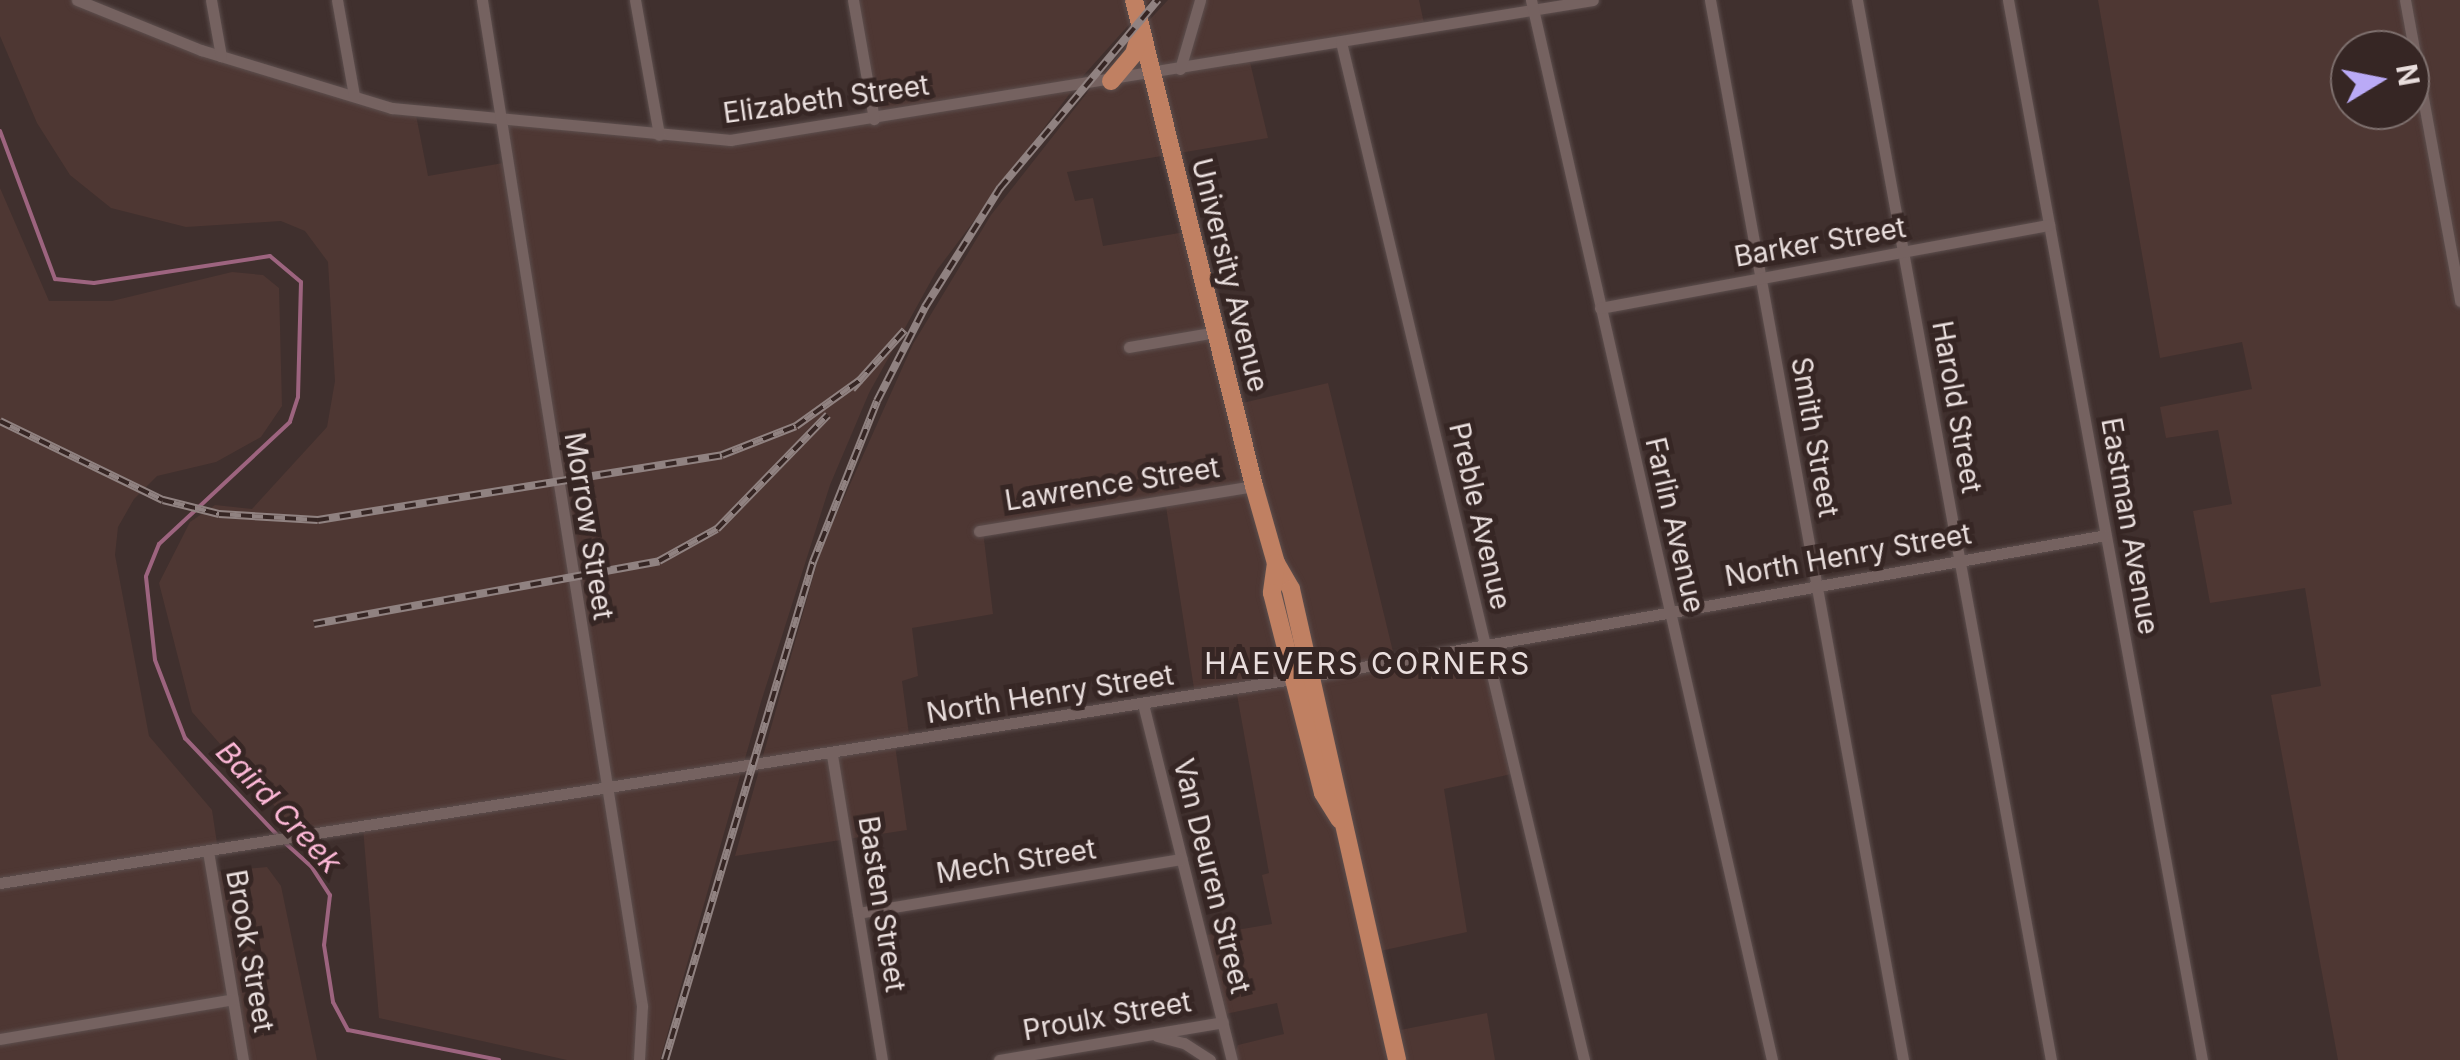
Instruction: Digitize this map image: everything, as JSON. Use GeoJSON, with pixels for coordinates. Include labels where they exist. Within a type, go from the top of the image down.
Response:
{"type":"FeatureCollection","features":[{"type":"Feature","properties":{"kind":"main road","name":"University Avenue"},"geometry":{"type":"LineString","coordinates":[[1134,0],[1276,563],[1272,593],[1303,678],[1323,793],[1340,820],[1396,1060]]}},
{"type":"Feature","properties":{"kind":"main road"},"geometry":{"type":"LineString","coordinates":[[1111,81],[1134,54],[1141,30]]}},
{"type":"Feature","properties":{"kind":"street","name":"Elizabeth Street"},"geometry":{"type":"LineString","coordinates":[[77,0],[222,56],[392,108],[730,140],[1111,81],[1532,5],[1592,0]]}},
{"type":"Feature","properties":{"kind":"street"},"geometry":{"type":"LineString","coordinates":[[211,0],[222,56]]}},
{"type":"Feature","properties":{"kind":"street"},"geometry":{"type":"LineString","coordinates":[[336,0],[354,95]]}},
{"type":"Feature","properties":{"kind":"street","name":"Morrow Street"},"geometry":{"type":"LineString","coordinates":[[482,0],[504,119],[642,1006],[639,1060]]}},
{"type":"Feature","properties":{"kind":"street"},"geometry":{"type":"LineString","coordinates":[[635,0],[660,135]]}},
{"type":"Feature","properties":{"kind":"street"},"geometry":{"type":"LineString","coordinates":[[853,0],[874,119]]}},
{"type":"Feature","properties":{"kind":"street"},"geometry":{"type":"LineString","coordinates":[[1180,69],[1200,0]]}},
{"type":"Feature","properties":{"kind":"street","name":"Smith Street"},"geometry":{"type":"LineString","coordinates":[[1710,0],[1904,1060]]}},
{"type":"Feature","properties":{"kind":"street","name":"Harold Street"},"geometry":{"type":"LineString","coordinates":[[1857,0],[2051,1060]]}},
{"type":"Feature","properties":{"kind":"street","name":"Eastman Avenue"},"geometry":{"type":"LineString","coordinates":[[2008,0],[2202,1060]]}},
{"type":"Feature","properties":{"kind":"street"},"geometry":{"type":"LineString","coordinates":[[2405,0],[2460,301]]}},
{"type":"Feature","properties":{"kind":"street","name":"Farlin Avenue"},"geometry":{"type":"LineString","coordinates":[[1532,5],[1772,1060]]}},
{"type":"Feature","properties":{"kind":"street","name":"Preble Avenue"},"geometry":{"type":"LineString","coordinates":[[1341,42],[1584,1060]]}},
{"type":"Feature","properties":{"kind":"street","name":"Barker Street"},"geometry":{"type":"LineString","coordinates":[[1600,308],[2049,225]]}},
{"type":"Feature","properties":{"kind":"street"},"geometry":{"type":"LineString","coordinates":[[1129,348],[1216,332]]}},
{"type":"Feature","properties":{"kind":"street","name":"Lawrence Street"},"geometry":{"type":"LineString","coordinates":[[979,531],[1254,486]]}},
{"type":"Feature","properties":{"kind":"street","name":"North Henry Street"},"geometry":{"type":"LineString","coordinates":[[0,883],[1303,678],[2106,535]]}},
{"type":"Feature","properties":{"kind":"street","name":"Van Deuren Street"},"geometry":{"type":"LineString","coordinates":[[1143,704],[1232,1060]]}},
{"type":"Feature","properties":{"kind":"street","name":"Basten Street"},"geometry":{"type":"LineString","coordinates":[[832,755],[882,1060]]}},
{"type":"Feature","properties":{"kind":"street","name":"Brook Street"},"geometry":{"type":"LineString","coordinates":[[208,851],[243,1060]]}},
{"type":"Feature","properties":{"kind":"street","name":"Mech Street"},"geometry":{"type":"LineString","coordinates":[[858,912],[1182,859]]}},
{"type":"Feature","properties":{"kind":"street"},"geometry":{"type":"LineString","coordinates":[[0,1039],[233,1000]]}},
{"type":"Feature","properties":{"kind":"street","name":"Proulx Street"},"geometry":{"type":"LineString","coordinates":[[999,1060],[1223,1022]]}},
{"type":"Feature","properties":{"kind":"street"},"geometry":{"type":"LineString","coordinates":[[1143,1036],[1184,1043],[1210,1060]]}},
{"type":"Feature","properties":{"kind":"shaded area"},"geometry":{"type":"Polygon","coordinates":[[[0,0],[93,0],[94,9],[155,33],[415,110],[428,176],[509,162],[504,119],[730,140],[873,119],[853,0],[1151,0],[1083,76],[937,270],[869,393],[830,485],[761,702],[660,1060],[567,1060],[379,1018],[363,828],[300,835],[192,712],[159,583],[190,522],[215,505],[252,509],[327,427],[335,381],[328,262],[305,231],[281,221],[186,227],[111,208],[70,175],[37,123],[0,36],[0,0]]]}},
{"type":"Feature","properties":{"kind":"shaded area"},"geometry":{"type":"Polygon","coordinates":[[[1168,0],[1419,0],[1425,28],[1249,58],[1268,138],[1067,172],[1075,201],[1093,198],[1103,246],[1191,231],[1234,405],[1328,383],[1395,660],[1485,645],[1516,773],[1444,789],[1467,932],[1371,953],[1390,1032],[1487,1013],[1495,1060],[1232,1060],[1238,1045],[1284,1034],[1277,1003],[1221,1015],[1201,936],[1272,924],[1262,875],[1269,873],[1236,689],[1195,695],[1165,500],[983,531],[993,614],[912,628],[918,676],[902,681],[910,742],[895,745],[907,830],[735,856],[821,549],[913,344],[991,215],[1094,84],[1152,74],[1141,29],[1168,0]]]}},
{"type":"Feature","properties":{"kind":"shaded area"},"geometry":{"type":"Polygon","coordinates":[[[2098,0],[2460,0],[2460,1060],[2338,1060],[2271,695],[2321,686],[2305,588],[2210,603],[2193,511],[2232,504],[2218,430],[2166,438],[2160,407],[2252,389],[2242,342],[2160,358],[2098,0]]]}},
{"type":"Feature","properties":{"kind":"shaded area"},"geometry":{"type":"Polygon","coordinates":[[[0,188],[49,301],[112,301],[232,272],[263,275],[279,288],[282,406],[261,437],[216,462],[157,476],[134,499],[118,527],[115,555],[149,736],[212,810],[218,850],[208,852],[212,872],[267,867],[281,886],[317,1060],[0,1060],[0,188]]]}},
{"type":"Feature","properties":{"kind":"waterway","name":"Baird Creek"},"geometry":{"type":"LineString","coordinates":[[0,131],[55,279],[94,283],[270,256],[301,282],[298,397],[290,422],[159,544],[146,577],[155,660],[185,738],[277,835]]}},
{"type":"Feature","properties":{"kind":"waterway","name":"Baird Creek"},"geometry":{"type":"LineString","coordinates":[[284,842],[311,866],[330,895],[324,945],[333,1002],[348,1030],[499,1060]]}},
{"type":"Feature","properties":{"kind":"railway"},"geometry":{"type":"LineString","coordinates":[[665,1060],[813,562],[877,401],[925,307],[1000,188],[1158,0]]}},
{"type":"Feature","properties":{"kind":"railway"},"geometry":{"type":"LineString","coordinates":[[852,389],[905,330]]}},
{"type":"Feature","properties":{"kind":"railway"},"geometry":{"type":"LineString","coordinates":[[0,421],[163,500],[219,514],[318,520],[722,455],[796,426],[860,380]]}},
{"type":"Feature","properties":{"kind":"railway"},"geometry":{"type":"LineString","coordinates":[[314,624],[659,561],[717,529],[828,415]]}},
{"type":"Feature","properties":{"kind":"district","name":"HAEVERS CORNERS"},"geometry":{"type":"Point","coordinates":[1368,663]}}]}
